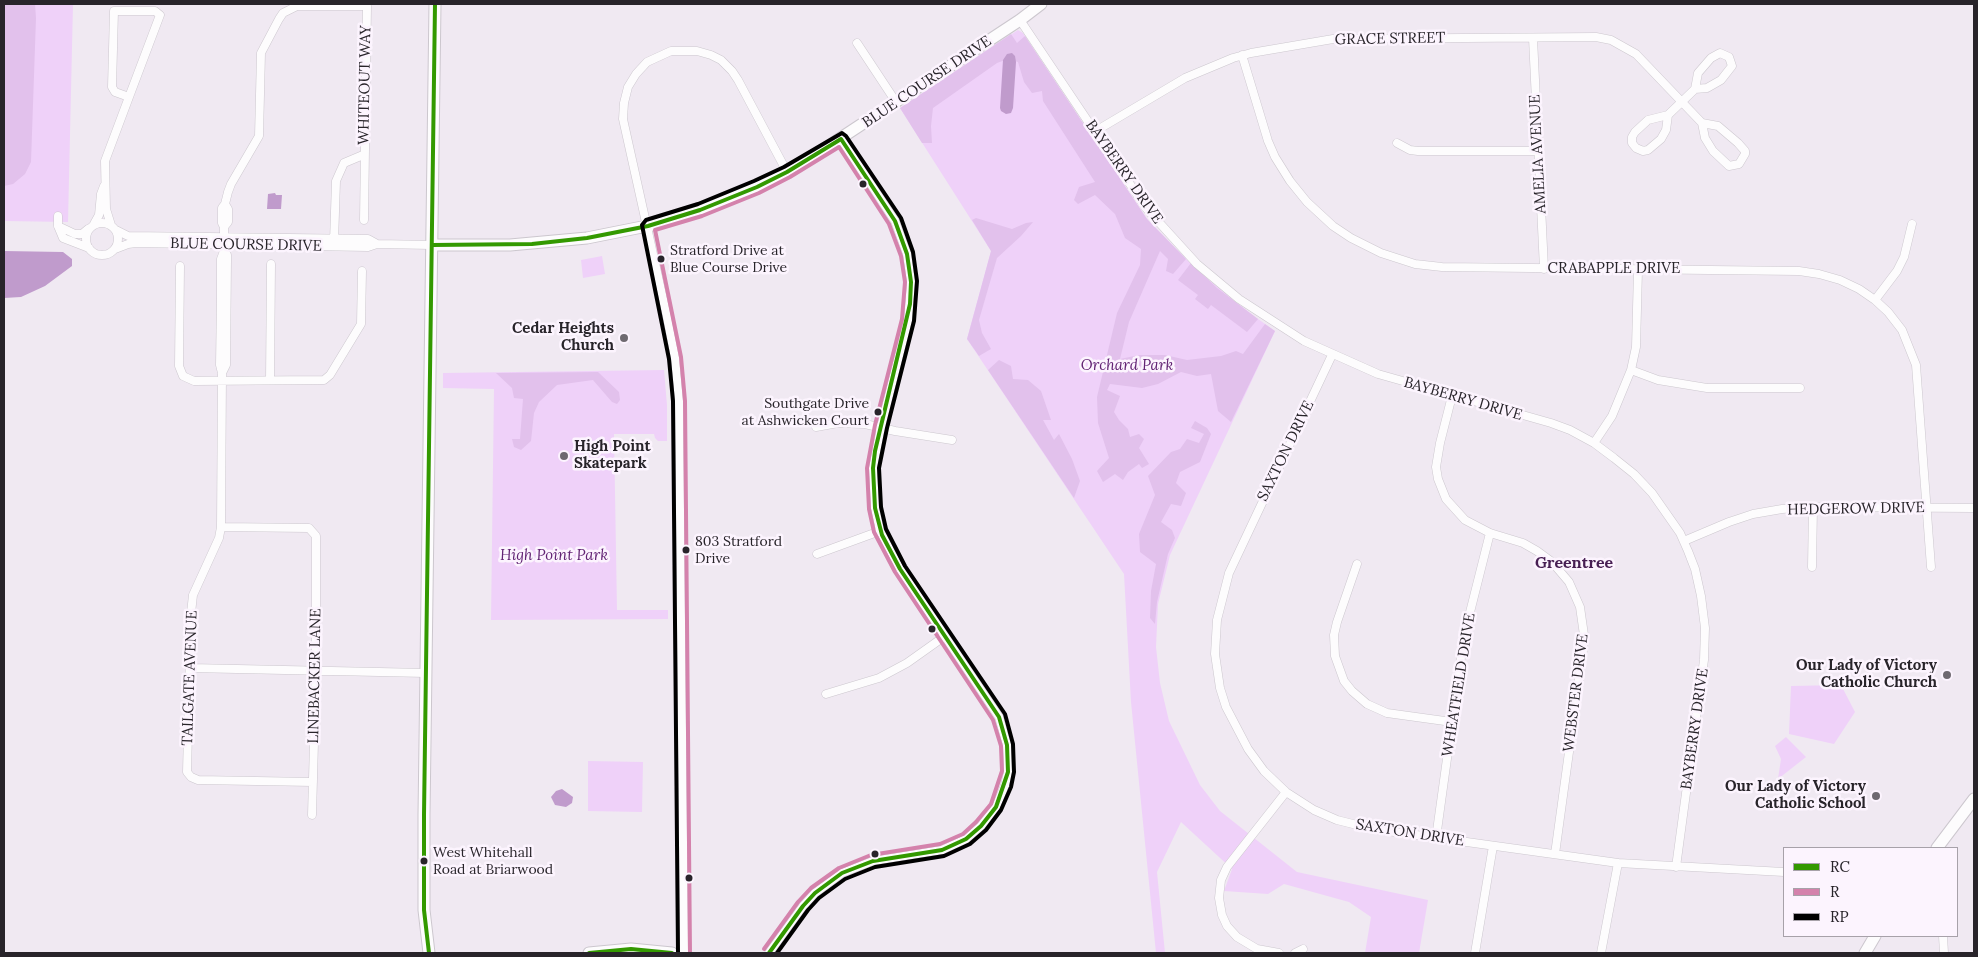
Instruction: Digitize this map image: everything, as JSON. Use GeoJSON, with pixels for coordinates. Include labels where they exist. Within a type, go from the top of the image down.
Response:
{"type":"FeatureCollection","features":[{"type":"Feature","properties":{"kind":"main road"},"geometry":{"type":"LineString","coordinates":[[429,953],[424,888],[435,4]]}},
{"type":"Feature","properties":{"kind":"main road","name":"BLUE COURSE DRIVE"},"geometry":{"type":"LineString","coordinates":[[432,245],[532,244],[594,237],[648,226],[714,205],[757,187],[786,172],[841,139],[1020,20],[1041,4]]}},
{"type":"Feature","properties":{"kind":"main road"},"geometry":{"type":"LineString","coordinates":[[1938,847],[1974,799]]}},
{"type":"Feature","properties":{"kind":"main road"},"geometry":{"type":"LineString","coordinates":[[1864,953],[1874,937]]}},
{"type":"Feature","properties":{"kind":"main road"},"geometry":{"type":"LineString","coordinates":[[589,953],[631,949],[672,953]]}},
{"type":"Feature","properties":{"kind":"street","name":"WHITEOUT WAY"},"geometry":{"type":"LineString","coordinates":[[224,245],[222,208],[226,204],[231,184],[259,136],[261,53],[279,18],[297,6],[367,6],[363,155],[364,220]]}},
{"type":"Feature","properties":{"kind":"street"},"geometry":{"type":"LineString","coordinates":[[115,249],[119,240],[108,216],[104,184],[105,161],[129,97],[160,14],[155,11],[114,12],[112,87],[115,92],[129,97]]}},
{"type":"Feature","properties":{"kind":"street","name":"BAYBERRY DRIVE"},"geometry":{"type":"LineString","coordinates":[[1020,20],[1146,208],[1197,264],[1238,299],[1304,341],[1378,374],[1570,430],[1594,443],[1634,474],[1652,493],[1684,541],[1695,569],[1702,596],[1705,628],[1704,660],[1676,867]]}},
{"type":"Feature","properties":{"kind":"street","name":"GRACE STREET"},"geometry":{"type":"LineString","coordinates":[[1094,132],[1185,78],[1242,55],[1334,39],[1596,37],[1620,44],[1636,54],[1702,123]]}},
{"type":"Feature","properties":{"kind":"street","name":"AMELIA AVENUE"},"geometry":{"type":"LineString","coordinates":[[1533,38],[1544,269]]}},
{"type":"Feature","properties":{"kind":"street"},"geometry":{"type":"LineString","coordinates":[[857,43],[896,102]]}},
{"type":"Feature","properties":{"kind":"street"},"geometry":{"type":"LineString","coordinates":[[684,953],[679,402],[675,358],[648,226],[623,118],[628,87],[647,62],[671,51],[682,49],[698,50],[721,60],[738,80],[786,172]]}},
{"type":"Feature","properties":{"kind":"street"},"geometry":{"type":"LineString","coordinates":[[1668,115],[1666,130],[1657,143],[1648,150],[1643,151],[1636,148],[1632,143],[1632,137],[1635,132],[1648,120],[1668,115],[1682,102],[1695,89],[1698,73],[1711,58],[1720,53],[1729,57],[1732,66],[1721,80],[1707,88],[1695,89]]}},
{"type":"Feature","properties":{"kind":"street","name":"CRABAPPLE DRIVE"},"geometry":{"type":"LineString","coordinates":[[1242,55],[1268,141],[1275,157],[1298,193],[1316,212],[1341,232],[1381,253],[1416,264],[1442,267],[1809,272],[1840,280],[1860,289],[1888,312],[1902,330],[1916,365],[1931,567]]}},
{"type":"Feature","properties":{"kind":"street"},"geometry":{"type":"LineString","coordinates":[[1702,123],[1718,126],[1738,143],[1745,154],[1739,164],[1729,166],[1713,151],[1705,138],[1702,123]]}},
{"type":"Feature","properties":{"kind":"street"},"geometry":{"type":"LineString","coordinates":[[769,953],[802,906],[814,893],[835,878],[856,866],[873,861],[924,854],[960,843],[981,826],[996,807],[1008,772],[1009,759],[1005,731],[1000,717],[900,570],[881,533],[873,491],[873,468],[880,427],[908,320],[911,282],[907,254],[895,220],[841,139]]}},
{"type":"Feature","properties":{"kind":"street"},"geometry":{"type":"LineString","coordinates":[[1397,143],[1415,151],[1538,151]]}},
{"type":"Feature","properties":{"kind":"street","name":"WHITEOUT WAY"},"geometry":{"type":"LineString","coordinates":[[334,243],[336,181],[344,163],[363,155]]}},
{"type":"Feature","properties":{"kind":"street"},"geometry":{"type":"LineString","coordinates":[[88,248],[86,239],[99,215],[104,184]]}},
{"type":"Feature","properties":{"kind":"street"},"geometry":{"type":"LineString","coordinates":[[58,216],[58,226]]}},
{"type":"Feature","properties":{"kind":"street","name":"BLUE COURSE DRIVE"},"geometry":{"type":"LineString","coordinates":[[58,226],[75,234],[82,234],[101,222],[128,236],[224,245]]}},
{"type":"Feature","properties":{"kind":"street"},"geometry":{"type":"LineString","coordinates":[[1874,300],[1897,271],[1904,257],[1912,224]]}},
{"type":"Feature","properties":{"kind":"street","name":"BLUE COURSE DRIVE"},"geometry":{"type":"LineString","coordinates":[[58,226],[60,235],[66,240],[102,255],[107,255],[115,249],[128,244],[136,243],[224,245],[334,243],[368,239],[377,244],[432,245]]}},
{"type":"Feature","properties":{"kind":"street","name":"TAILGATE AVENUE"},"geometry":{"type":"LineString","coordinates":[[224,245],[227,255],[226,365],[222,376],[221,528],[219,538],[193,596],[187,772],[191,777],[198,780],[313,782]]}},
{"type":"Feature","properties":{"kind":"street"},"geometry":{"type":"LineString","coordinates":[[270,380],[271,264]]}},
{"type":"Feature","properties":{"kind":"street"},"geometry":{"type":"LineString","coordinates":[[180,266],[180,372],[183,376],[194,381],[222,376],[270,380],[324,380],[330,375],[361,324],[362,271]]}},
{"type":"Feature","properties":{"kind":"street"},"geometry":{"type":"LineString","coordinates":[[1594,443],[1612,416],[1631,370],[1636,347],[1638,270]]}},
{"type":"Feature","properties":{"kind":"street","name":"SAXTON DRIVE"},"geometry":{"type":"LineString","coordinates":[[1332,354],[1229,573],[1217,620],[1216,654],[1218,675],[1226,707],[1248,749],[1264,771],[1286,792],[1314,810],[1354,826],[1618,863],[1783,872]]}},
{"type":"Feature","properties":{"kind":"street"},"geometry":{"type":"LineString","coordinates":[[1631,370],[1658,380],[1707,388],[1800,388]]}},
{"type":"Feature","properties":{"kind":"street","name":"WEBSTER DRIVE"},"geometry":{"type":"LineString","coordinates":[[1452,396],[1437,455],[1438,479],[1446,499],[1465,520],[1490,533],[1523,543],[1537,550],[1552,562],[1569,582],[1580,607],[1584,635],[1583,650],[1555,854]]}},
{"type":"Feature","properties":{"kind":"street"},"geometry":{"type":"LineString","coordinates":[[816,427],[846,422],[880,427],[895,432],[952,440]]}},
{"type":"Feature","properties":{"kind":"street"},"geometry":{"type":"LineString","coordinates":[[1812,566],[1813,507]]}},
{"type":"Feature","properties":{"kind":"street","name":"HEDGEROW DRIVE"},"geometry":{"type":"LineString","coordinates":[[1684,541],[1728,522],[1753,514],[1782,509],[1813,507],[1974,508]]}},
{"type":"Feature","properties":{"kind":"street","name":"LINEBACKER LANE"},"geometry":{"type":"LineString","coordinates":[[221,528],[309,528],[316,536],[316,670],[312,815]]}},
{"type":"Feature","properties":{"kind":"street"},"geometry":{"type":"LineString","coordinates":[[817,554],[861,539],[865,540],[881,533]]}},
{"type":"Feature","properties":{"kind":"street","name":"WHEATFIELD DRIVE"},"geometry":{"type":"LineString","coordinates":[[1436,838],[1464,636],[1490,533]]}},
{"type":"Feature","properties":{"kind":"street"},"geometry":{"type":"LineString","coordinates":[[1357,564],[1334,634],[1335,656],[1344,681],[1367,704],[1387,713],[1452,722]]}},
{"type":"Feature","properties":{"kind":"street"},"geometry":{"type":"LineString","coordinates":[[826,694],[879,678],[907,662],[945,636]]}},
{"type":"Feature","properties":{"kind":"street"},"geometry":{"type":"LineString","coordinates":[[190,668],[426,673]]}},
{"type":"Feature","properties":{"kind":"street"},"geometry":{"type":"LineString","coordinates":[[1279,953],[1257,949],[1237,938],[1227,926],[1218,898],[1221,880],[1227,867],[1286,792]]}},
{"type":"Feature","properties":{"kind":"street"},"geometry":{"type":"LineString","coordinates":[[1476,953],[1493,846]]}},
{"type":"Feature","properties":{"kind":"street"},"geometry":{"type":"LineString","coordinates":[[1601,953],[1618,863]]}},
{"type":"Feature","properties":{"kind":"street"},"geometry":{"type":"LineString","coordinates":[[1943,937],[1944,953]]}},
{"type":"Feature","properties":{"kind":"street"},"geometry":{"type":"LineString","coordinates":[[1295,953],[1303,949]]}},
{"type":"Feature","properties":{"kind":"green space"},"geometry":{"type":"Polygon","coordinates":[[[4,4],[73,4],[68,222],[4,221],[4,4]]]}},
{"type":"Feature","properties":{"kind":"green space"},"geometry":{"type":"Polygon","coordinates":[[[4,4],[35,4],[36,18],[31,162],[25,174],[13,184],[4,186],[4,4]]]}},
{"type":"Feature","properties":{"kind":"green space","name":"Orchard Park"},"geometry":{"type":"Polygon","coordinates":[[[1018,30],[1023,33],[1147,219],[1198,271],[1275,331],[1170,555],[1158,604],[1156,647],[1160,683],[1169,721],[1200,785],[1220,811],[1297,872],[1428,900],[1419,953],[1365,953],[1371,917],[1349,902],[1284,884],[1268,894],[1224,891],[1232,869],[1181,822],[1157,872],[1165,953],[1156,953],[1131,702],[1124,574],[967,339],[991,251],[900,108],[1018,30]]]}},
{"type":"Feature","properties":{"kind":"green space"},"geometry":{"type":"Polygon","coordinates":[[[1011,34],[1017,43],[1025,36],[1147,219],[1186,259],[1173,274],[1166,271],[1168,259],[1160,251],[1129,322],[1120,359],[1139,355],[1165,355],[1187,360],[1221,356],[1236,351],[1243,354],[1265,324],[1275,331],[1231,422],[1218,411],[1211,374],[1197,376],[1181,372],[1158,384],[1142,388],[1110,384],[1107,390],[1120,396],[1114,412],[1128,429],[1130,437],[1139,434],[1144,439],[1139,448],[1149,464],[1142,468],[1139,464],[1128,472],[1123,480],[1115,474],[1103,482],[1097,471],[1109,458],[1098,423],[1097,397],[1117,313],[1140,265],[1141,249],[1125,238],[1115,214],[1095,195],[1078,204],[1074,200],[1079,187],[1095,182],[1043,101],[1042,91],[1032,93],[1024,82],[1018,62],[1008,59],[997,63],[933,108],[932,143],[922,143],[900,108],[1011,34]]]}},
{"type":"Feature","properties":{"kind":"green space"},"geometry":{"type":"Polygon","coordinates":[[[976,218],[1012,229],[1033,222],[997,258],[979,320],[982,333],[991,349],[979,356],[967,339],[991,251],[972,220],[976,218]]]}},
{"type":"Feature","properties":{"kind":"green space"},"geometry":{"type":"Polygon","coordinates":[[[602,256],[605,274],[583,278],[581,260],[602,256]]]}},
{"type":"Feature","properties":{"kind":"green space"},"geometry":{"type":"Polygon","coordinates":[[[1191,263],[1217,288],[1258,319],[1247,332],[1211,305],[1208,309],[1195,299],[1198,295],[1178,280],[1191,263]]]}},
{"type":"Feature","properties":{"kind":"green space"},"geometry":{"type":"Polygon","coordinates":[[[999,360],[1011,366],[1013,379],[1028,380],[1041,391],[1051,420],[1043,420],[1054,440],[1059,434],[1072,459],[1080,481],[1074,498],[988,370],[999,360]]]}},
{"type":"Feature","properties":{"kind":"green space","name":"High Point Park"},"geometry":{"type":"Polygon","coordinates":[[[664,370],[667,405],[667,441],[658,441],[654,434],[614,434],[617,610],[668,610],[668,619],[491,620],[494,389],[443,388],[443,373],[664,370]]]}},
{"type":"Feature","properties":{"kind":"green space"},"geometry":{"type":"Polygon","coordinates":[[[598,372],[619,392],[620,400],[617,404],[612,402],[593,380],[557,385],[539,402],[534,413],[531,441],[521,450],[514,447],[512,439],[520,439],[523,399],[514,398],[512,388],[496,373],[598,372]]]}},
{"type":"Feature","properties":{"kind":"green space"},"geometry":{"type":"Polygon","coordinates":[[[1195,421],[1207,428],[1211,434],[1200,462],[1180,472],[1176,483],[1186,493],[1181,506],[1171,504],[1161,522],[1172,530],[1175,538],[1168,554],[1157,602],[1155,624],[1150,618],[1151,591],[1156,564],[1140,552],[1139,534],[1155,495],[1148,476],[1171,452],[1180,449],[1187,439],[1199,443],[1204,434],[1191,428],[1195,421]]]}},
{"type":"Feature","properties":{"kind":"green space"},"geometry":{"type":"Polygon","coordinates":[[[1841,685],[1855,712],[1834,744],[1789,734],[1791,686],[1841,685]]]}},
{"type":"Feature","properties":{"kind":"green space"},"geometry":{"type":"Polygon","coordinates":[[[1786,737],[1806,757],[1778,779],[1781,759],[1775,746],[1786,737]]]}},
{"type":"Feature","properties":{"kind":"green space"},"geometry":{"type":"Polygon","coordinates":[[[588,761],[643,762],[642,812],[588,811],[588,761]]]}},
{"type":"Feature","properties":{"kind":"shaded area"},"geometry":{"type":"Polygon","coordinates":[[[1012,53],[1015,56],[1016,62],[1013,108],[1011,113],[1006,114],[1000,108],[1003,60],[1007,54],[1012,53]]]}},
{"type":"Feature","properties":{"kind":"shaded area"},"geometry":{"type":"Polygon","coordinates":[[[275,193],[276,195],[282,195],[281,209],[267,209],[268,194],[275,193]]]}},
{"type":"Feature","properties":{"kind":"shaded area"},"geometry":{"type":"Polygon","coordinates":[[[4,251],[63,252],[72,259],[72,266],[45,286],[21,297],[4,298],[4,251]]]}},
{"type":"Feature","properties":{"kind":"shaded area"},"geometry":{"type":"Polygon","coordinates":[[[562,789],[573,797],[572,803],[566,807],[555,805],[551,797],[556,791],[562,789]]]}},
{"type":"Feature","properties":{"kind":"transit line","name":"RC"},"geometry":{"type":"LineString","coordinates":[[429,953],[424,910],[424,814],[435,4]]}},
{"type":"Feature","properties":{"kind":"transit line","name":"RP"},"geometry":{"type":"LineString","coordinates":[[678,953],[673,401],[669,359],[642,225],[646,220],[698,204],[754,181],[784,167],[842,133],[846,136],[901,218],[913,252],[917,281],[914,321],[879,468],[881,507],[886,529],[905,566],[1005,714],[1013,744],[1014,772],[1011,787],[1001,810],[986,830],[970,844],[944,856],[875,867],[845,879],[819,898],[777,953]]}},
{"type":"Feature","properties":{"kind":"transit line","name":"RC"},"geometry":{"type":"LineString","coordinates":[[432,245],[532,244],[587,238],[648,226],[700,210],[757,187],[787,172],[841,139],[895,221],[907,254],[911,282],[910,304],[875,451],[873,468],[875,508],[882,535],[900,569],[999,717],[1007,745],[1008,772],[996,807],[981,826],[966,839],[942,850],[873,861],[842,873],[815,893],[803,906],[769,953]]}},
{"type":"Feature","properties":{"kind":"transit line","name":"R"},"geometry":{"type":"LineString","coordinates":[[690,953],[685,401],[681,357],[655,230],[702,216],[759,193],[790,177],[839,147],[889,224],[901,256],[905,282],[902,319],[875,425],[867,468],[869,509],[874,532],[895,572],[993,720],[1001,746],[1002,771],[991,804],[963,834],[940,844],[871,855],[839,868],[811,888],[798,902],[764,949]]}},
{"type":"Feature","properties":{"kind":"transit line","name":"RC"},"geometry":{"type":"LineString","coordinates":[[589,953],[631,949],[672,953]]}},
{"type":"Feature","properties":{"kind":"place","name":"Stratford Drive at Blue Course Drive"},"geometry":{"type":"Point","coordinates":[661,259]}},
{"type":"Feature","properties":{"kind":"place","name":"Cedar Heights Church"},"geometry":{"type":"Point","coordinates":[624,338]}},
{"type":"Feature","properties":{"kind":"place","name":"Southgate Drive at Ashwicken Court"},"geometry":{"type":"Point","coordinates":[878,412]}},
{"type":"Feature","properties":{"kind":"place","name":"High Point Skatepark"},"geometry":{"type":"Point","coordinates":[564,456]}},
{"type":"Feature","properties":{"kind":"place","name":"803 Stratford Drive"},"geometry":{"type":"Point","coordinates":[686,550]}},
{"type":"Feature","properties":{"kind":"place","name":"Our Lady of Victory Catholic Church"},"geometry":{"type":"Point","coordinates":[1947,675]}},
{"type":"Feature","properties":{"kind":"place","name":"Our Lady of Victory Catholic School"},"geometry":{"type":"Point","coordinates":[1876,796]}},
{"type":"Feature","properties":{"kind":"place","name":"West Whitehall Road at Briarwood"},"geometry":{"type":"Point","coordinates":[424,861]}},
{"type":"Feature","properties":{"kind":"district","name":"Greentree"},"geometry":{"type":"Point","coordinates":[1574,563]}}]}
